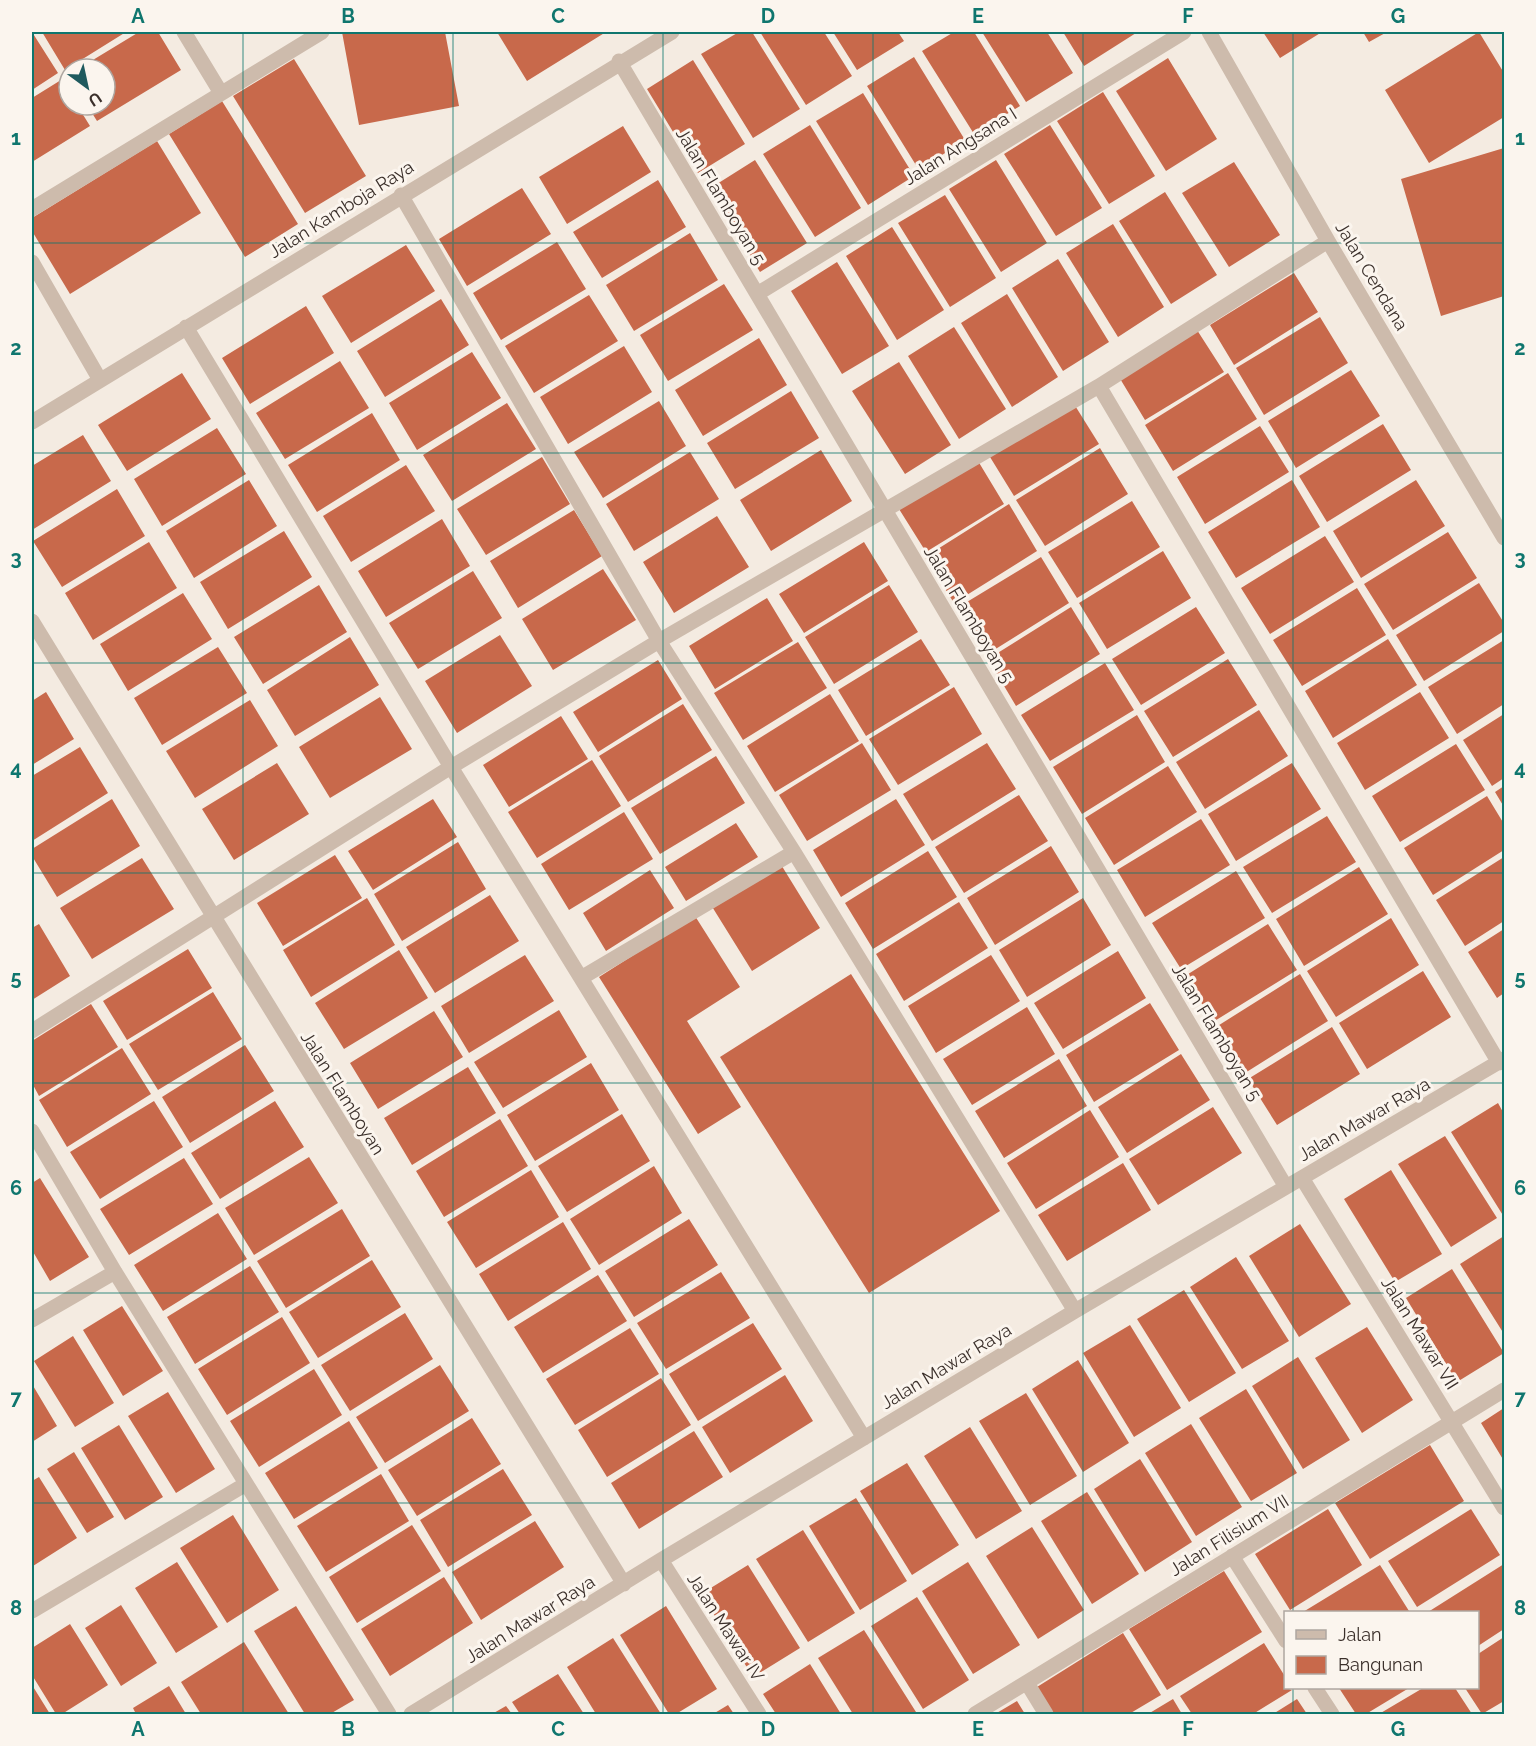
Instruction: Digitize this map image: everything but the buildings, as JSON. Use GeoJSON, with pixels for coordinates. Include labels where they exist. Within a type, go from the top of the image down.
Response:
{"type":"FeatureCollection","features":[{"type":"Feature","properties":{"kind":"street"},"geometry":{"type":"LineString","coordinates":[[184,32],[221,93]]}},
{"type":"Feature","properties":{"kind":"street"},"geometry":{"type":"LineString","coordinates":[[32,209],[322,32]]}},
{"type":"Feature","properties":{"kind":"street","name":"Jalan Kamboja Raya"},"geometry":{"type":"LineString","coordinates":[[32,422],[619,61],[672,32]]}},
{"type":"Feature","properties":{"kind":"street","name":"Jalan Angsana I"},"geometry":{"type":"LineString","coordinates":[[757,294],[1184,32]]}},
{"type":"Feature","properties":{"kind":"street","name":"Jalan Cendana"},"geometry":{"type":"LineString","coordinates":[[1209,32],[1328,241],[1504,538]]}},
{"type":"Feature","properties":{"kind":"street","name":"Jalan Flamboyan 5"},"geometry":{"type":"LineString","coordinates":[[619,61],[1286,1187]]}},
{"type":"Feature","properties":{"kind":"street"},"geometry":{"type":"LineString","coordinates":[[401,195],[659,641],[794,852],[1076,1311]]}},
{"type":"Feature","properties":{"kind":"street"},"geometry":{"type":"LineString","coordinates":[[32,1031],[213,920],[451,767],[659,641],[1100,386],[1328,241]]}},
{"type":"Feature","properties":{"kind":"street"},"geometry":{"type":"LineString","coordinates":[[32,262],[100,380]]}},
{"type":"Feature","properties":{"kind":"street"},"geometry":{"type":"LineString","coordinates":[[186,327],[451,767],[864,1438]]}},
{"type":"Feature","properties":{"kind":"street"},"geometry":{"type":"LineString","coordinates":[[1100,386],[1502,1061]]}},
{"type":"Feature","properties":{"kind":"street","name":"Jalan Flamboyan"},"geometry":{"type":"LineString","coordinates":[[32,621],[213,920],[624,1584]]}},
{"type":"Feature","properties":{"kind":"street"},"geometry":{"type":"LineString","coordinates":[[581,978],[794,852]]}},
{"type":"Feature","properties":{"kind":"street","name":"Jalan Mawar Raya"},"geometry":{"type":"LineString","coordinates":[[411,1714],[661,1560],[1076,1311],[1502,1061]]}},
{"type":"Feature","properties":{"kind":"street"},"geometry":{"type":"LineString","coordinates":[[32,1131],[115,1272],[389,1714]]}},
{"type":"Feature","properties":{"kind":"street","name":"Jalan Mawar VII"},"geometry":{"type":"LineString","coordinates":[[1302,1178],[1504,1508]]}},
{"type":"Feature","properties":{"kind":"street"},"geometry":{"type":"LineString","coordinates":[[32,1320],[115,1272]]}},
{"type":"Feature","properties":{"kind":"street","name":"Jalan Filisium VII"},"geometry":{"type":"LineString","coordinates":[[975,1714],[1504,1390]]}},
{"type":"Feature","properties":{"kind":"street"},"geometry":{"type":"LineString","coordinates":[[32,1611],[246,1484]]}},
{"type":"Feature","properties":{"kind":"street"},"geometry":{"type":"LineString","coordinates":[[1232,1556],[1284,1638]]}},
{"type":"Feature","properties":{"kind":"street","name":"Jalan Mawar IV"},"geometry":{"type":"LineString","coordinates":[[661,1560],[759,1714]]}},
{"type":"Feature","properties":{"kind":"street"},"geometry":{"type":"LineString","coordinates":[[1027,1683],[1046,1714]]}},
{"type":"Feature","properties":{"kind":"street"},"geometry":{"type":"LineString","coordinates":[[1316,1689],[1332,1714]]}}]}
